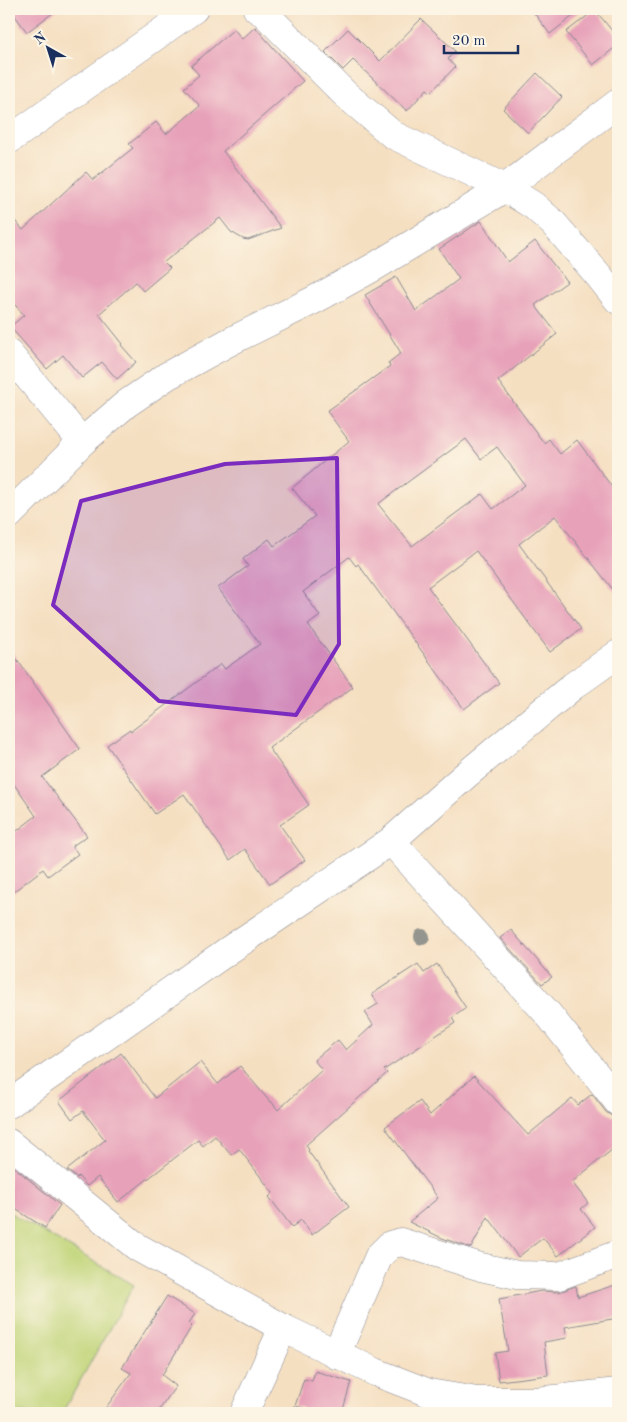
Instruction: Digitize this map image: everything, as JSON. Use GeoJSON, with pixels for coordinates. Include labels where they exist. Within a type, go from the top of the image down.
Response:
{"type":"FeatureCollection","features":[{"type":"Feature","properties":{"kind":"street"},"geometry":{"type":"LineString","coordinates":[[9,140],[194,9]]}},
{"type":"Feature","properties":{"kind":"street"},"geometry":{"type":"LineString","coordinates":[[257,9],[264,13],[345,94],[393,135],[505,188],[534,206],[553,223],[618,300]]}},
{"type":"Feature","properties":{"kind":"street"},"geometry":{"type":"LineString","coordinates":[[9,515],[82,442],[126,404],[167,376],[374,267],[505,188],[618,103]]}},
{"type":"Feature","properties":{"kind":"street"},"geometry":{"type":"LineString","coordinates":[[9,354],[82,442]]}},
{"type":"Feature","properties":{"kind":"street"},"geometry":{"type":"LineString","coordinates":[[9,1104],[229,950],[391,840],[565,692],[618,654]]}},
{"type":"Feature","properties":{"kind":"street"},"geometry":{"type":"LineString","coordinates":[[391,840],[548,1014],[618,1102]]}},
{"type":"Feature","properties":{"kind":"street"},"geometry":{"type":"LineString","coordinates":[[9,1144],[137,1247],[283,1328],[336,1354],[429,1393],[477,1401],[537,1401],[618,1392]]}},
{"type":"Feature","properties":{"kind":"street"},"geometry":{"type":"LineString","coordinates":[[336,1354],[379,1256],[390,1245],[401,1242],[481,1267],[517,1275],[559,1276],[618,1254]]}},
{"type":"Feature","properties":{"kind":"street"},"geometry":{"type":"LineString","coordinates":[[244,1413],[283,1328]]}},
{"type":"Feature","properties":{"kind":"highlighted area"},"geometry":{"type":"Polygon","coordinates":[[[337,458],[339,644],[296,715],[159,701],[53,605],[81,501],[225,464],[337,458]]]}},
{"type":"Feature","properties":{"kind":"green space"},"geometry":{"type":"Polygon","coordinates":[[[9,1212],[134,1285],[62,1413],[9,1413],[9,1212]]]}},
{"type":"Feature","properties":{"kind":"building"},"geometry":{"type":"Polygon","coordinates":[[[10,9],[58,9],[27,32],[10,9]]]}},
{"type":"Feature","properties":{"kind":"building"},"geometry":{"type":"Polygon","coordinates":[[[531,9],[582,9],[550,34],[531,9]]]}},
{"type":"Feature","properties":{"kind":"building"},"geometry":{"type":"Polygon","coordinates":[[[595,10],[618,38],[618,45],[593,65],[566,32],[595,10]]]}},
{"type":"Feature","properties":{"kind":"building"},"geometry":{"type":"Polygon","coordinates":[[[421,19],[455,51],[448,59],[455,67],[431,92],[427,89],[407,111],[353,60],[343,70],[325,52],[348,29],[380,61],[421,19]]]}},
{"type":"Feature","properties":{"kind":"building"},"geometry":{"type":"Polygon","coordinates":[[[255,27],[303,81],[223,151],[281,228],[248,240],[231,232],[220,218],[164,262],[170,268],[143,291],[136,282],[99,314],[123,344],[121,345],[136,362],[117,379],[102,362],[82,378],[63,355],[47,369],[10,327],[24,315],[9,298],[9,214],[23,230],[86,172],[93,180],[133,148],[129,144],[156,122],[166,134],[200,106],[184,88],[199,75],[191,66],[234,29],[242,39],[255,27]]]}},
{"type":"Feature","properties":{"kind":"building"},"geometry":{"type":"Polygon","coordinates":[[[537,73],[562,97],[528,133],[503,109],[537,73]]]}},
{"type":"Feature","properties":{"kind":"building"},"geometry":{"type":"Polygon","coordinates":[[[481,221],[508,262],[535,241],[567,282],[535,305],[557,334],[498,381],[544,443],[549,439],[560,454],[577,440],[618,495],[618,596],[555,516],[519,544],[581,629],[550,652],[476,551],[428,587],[499,683],[464,709],[358,564],[356,566],[349,557],[303,592],[320,616],[308,625],[353,687],[269,748],[309,805],[280,825],[305,860],[270,884],[245,849],[230,860],[184,794],[155,814],[107,745],[130,729],[131,731],[221,664],[225,669],[260,644],[218,588],[248,566],[243,559],[269,539],[274,546],[315,516],[292,488],[349,441],[327,411],[390,366],[388,363],[401,353],[365,295],[396,277],[416,311],[459,279],[439,249],[481,221]],[[466,439],[378,504],[412,546],[482,494],[493,509],[525,485],[497,447],[481,459],[466,439]]]}},
{"type":"Feature","properties":{"kind":"building"},"geometry":{"type":"Polygon","coordinates":[[[9,648],[80,749],[42,777],[87,836],[72,846],[78,854],[48,876],[43,869],[9,895],[9,837],[36,816],[9,777],[9,648]]]}},
{"type":"Feature","properties":{"kind":"building"},"geometry":{"type":"Polygon","coordinates":[[[511,930],[552,977],[542,984],[500,938],[511,930]]]}},
{"type":"Feature","properties":{"kind":"building"},"geometry":{"type":"Polygon","coordinates":[[[418,964],[424,973],[437,964],[466,1008],[452,1018],[455,1023],[384,1070],[387,1073],[306,1145],[308,1151],[349,1207],[312,1235],[301,1220],[292,1227],[269,1197],[273,1193],[239,1149],[231,1155],[215,1136],[203,1146],[198,1140],[118,1202],[98,1177],[87,1186],[78,1176],[77,1178],[67,1170],[105,1140],[83,1111],[72,1119],[59,1101],[121,1053],[155,1098],[200,1062],[218,1084],[240,1066],[278,1110],[322,1070],[314,1060],[338,1040],[346,1050],[373,1025],[365,1012],[378,1004],[372,994],[418,964]]]}},
{"type":"Feature","properties":{"kind":"building"},"geometry":{"type":"Polygon","coordinates":[[[474,1076],[528,1135],[572,1098],[578,1105],[592,1094],[606,1112],[618,1117],[618,1145],[572,1182],[588,1203],[581,1209],[595,1227],[558,1256],[543,1238],[518,1257],[488,1217],[471,1248],[442,1238],[409,1222],[438,1198],[385,1127],[420,1101],[430,1115],[474,1076]]]}},
{"type":"Feature","properties":{"kind":"building"},"geometry":{"type":"Polygon","coordinates":[[[9,1163],[60,1205],[45,1228],[9,1205],[9,1163]]]}},
{"type":"Feature","properties":{"kind":"building"},"geometry":{"type":"Polygon","coordinates":[[[618,1284],[618,1318],[565,1327],[567,1338],[544,1342],[548,1375],[499,1381],[495,1353],[508,1351],[499,1299],[541,1291],[559,1292],[576,1286],[578,1297],[618,1284]]]}},
{"type":"Feature","properties":{"kind":"building"},"geometry":{"type":"Polygon","coordinates":[[[167,1296],[195,1314],[189,1323],[192,1326],[162,1375],[176,1386],[157,1413],[102,1413],[131,1373],[122,1368],[167,1296]]]}},
{"type":"Feature","properties":{"kind":"building"},"geometry":{"type":"Polygon","coordinates":[[[315,1371],[351,1382],[342,1413],[301,1413],[303,1408],[295,1406],[304,1379],[312,1381],[315,1371]]]}}]}
